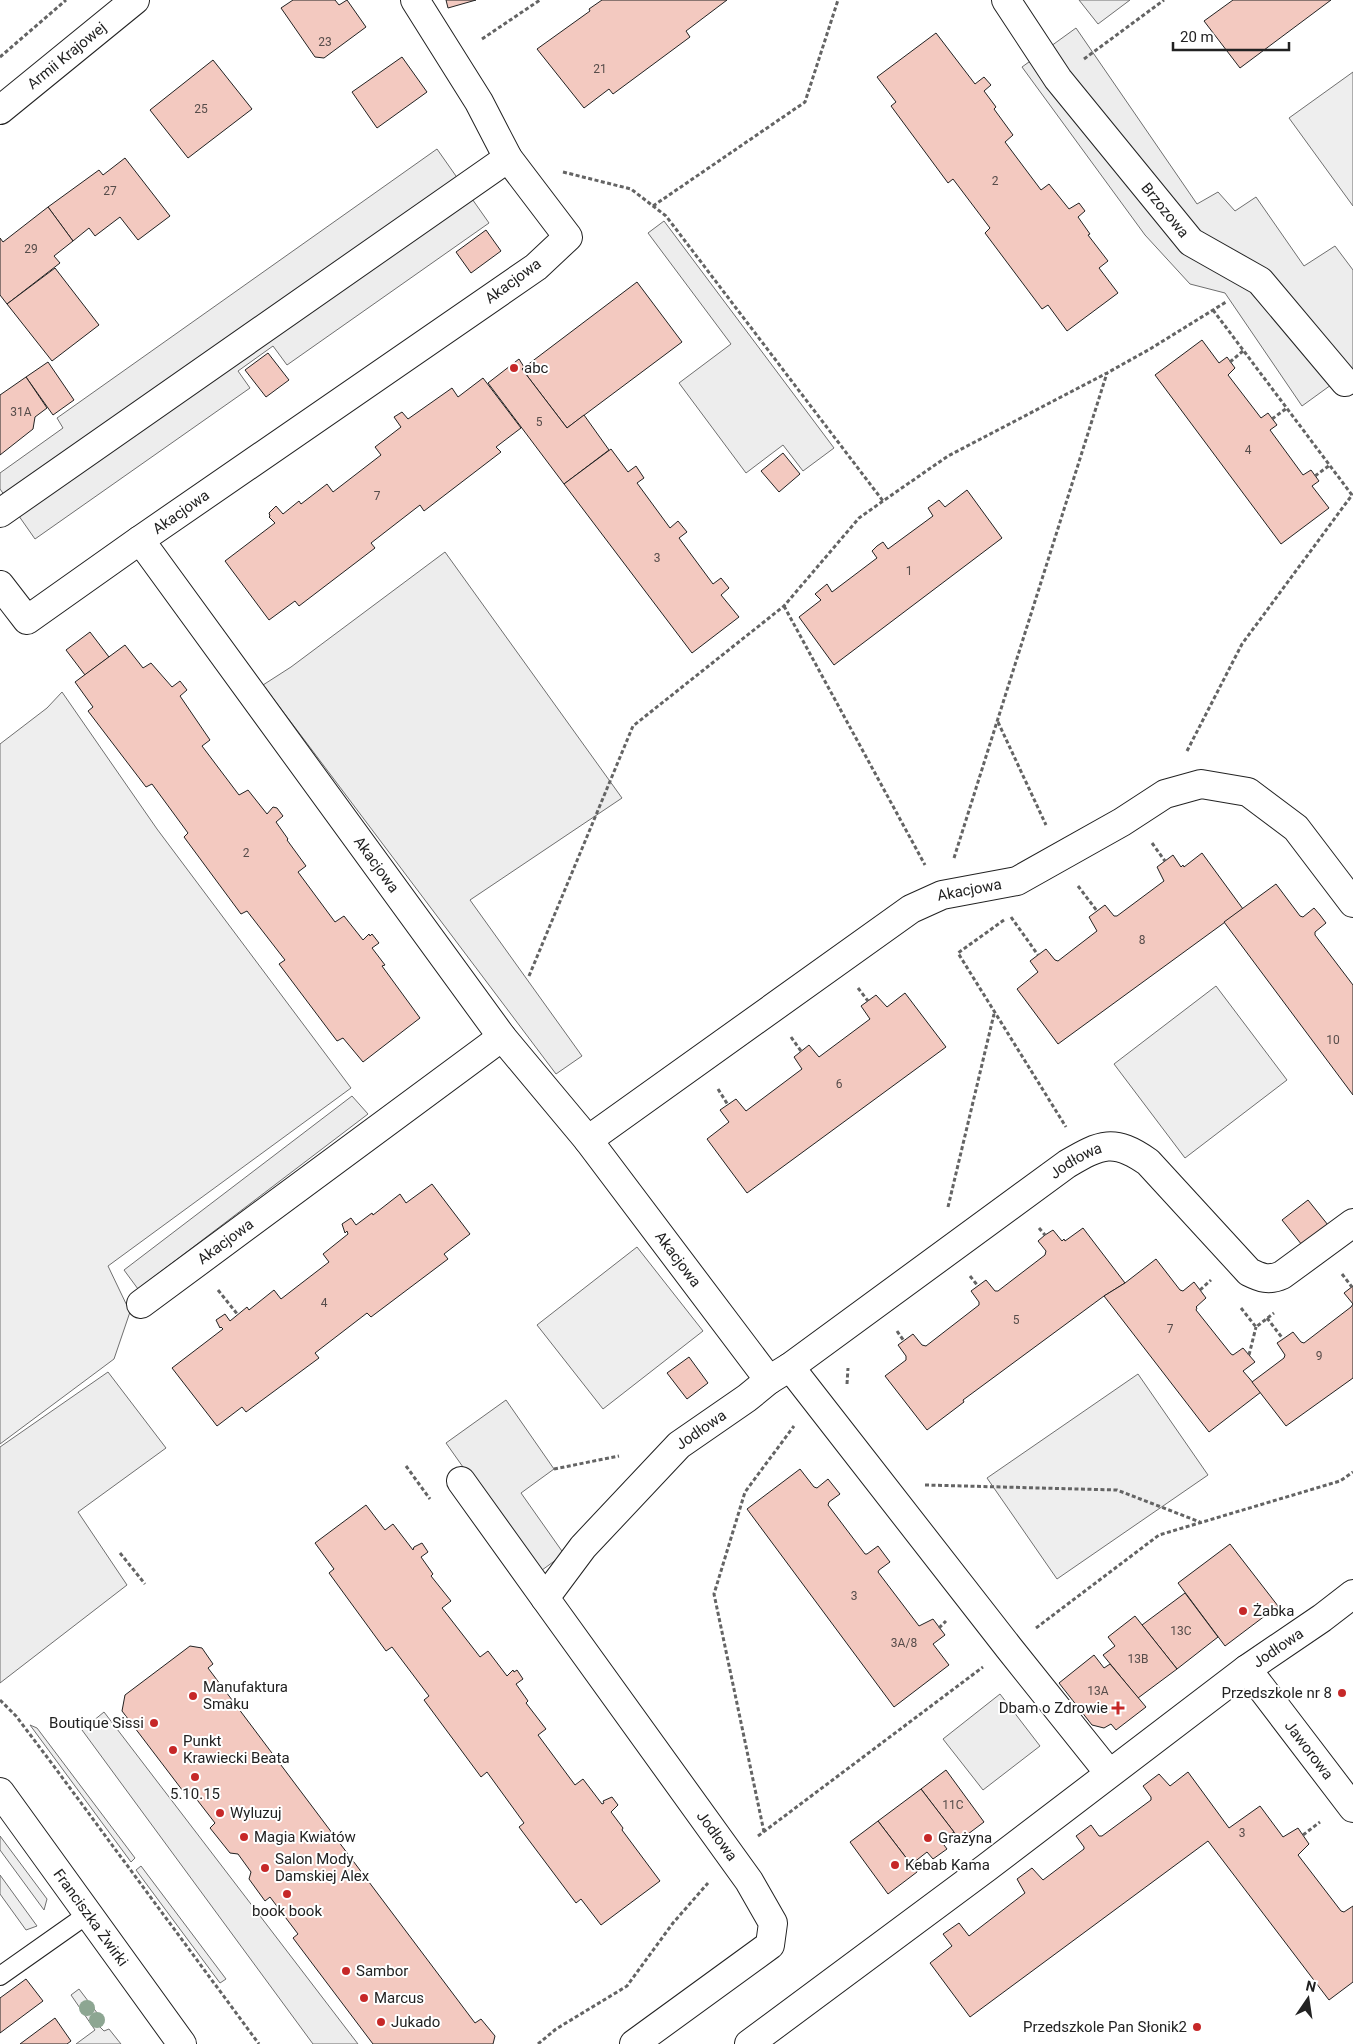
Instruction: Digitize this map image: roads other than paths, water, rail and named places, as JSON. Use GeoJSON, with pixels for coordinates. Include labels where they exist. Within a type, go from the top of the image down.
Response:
{"type":"FeatureCollection","features":[{"type":"Feature","properties":{"kind":"street","name":"Armii Krajowej"},"geometry":{"type":"LineString","coordinates":[[0,110],[135,0]]}},
{"type":"Feature","properties":{"kind":"street","name":"Akacjowa"},"geometry":{"type":"LineString","coordinates":[[415,0],[479,102],[508,158],[568,237],[536,267],[140,540],[502,1038],[779,1373]]}},
{"type":"Feature","properties":{"kind":"street","name":"Brzozowa"},"geometry":{"type":"LineString","coordinates":[[1015,3],[1058,79],[1191,242],[1260,281],[1345,382]]}},
{"type":"Feature","properties":{"kind":"street"},"geometry":{"type":"LineString","coordinates":[[0,514],[508,158]]}},
{"type":"Feature","properties":{"kind":"street"},"geometry":{"type":"LineString","coordinates":[[0,584],[27,620],[140,540]]}},
{"type":"Feature","properties":{"kind":"street","name":"Akacjowa"},"geometry":{"type":"LineString","coordinates":[[588,1140],[911,909],[942,895],[1017,881],[1122,822],[1165,794],[1201,784],[1248,792],[1296,828],[1353,903]]}},
{"type":"Feature","properties":{"kind":"street","name":"Akacjowa"},"geometry":{"type":"LineString","coordinates":[[141,1304],[502,1038]]}},
{"type":"Feature","properties":{"kind":"street","name":"Jodłowa"},"geometry":{"type":"LineString","coordinates":[[545,1598],[583,1547],[679,1445],[747,1398],[1067,1164],[1087,1152],[1101,1147],[1117,1145],[1132,1151],[1148,1162],[1249,1272],[1261,1278],[1272,1280],[1282,1275],[1353,1223]]}},
{"type":"Feature","properties":{"kind":"street"},"geometry":{"type":"LineString","coordinates":[[779,1373],[830,1418],[1109,1773]]}},
{"type":"Feature","properties":{"kind":"street","name":"Jodłowa"},"geometry":{"type":"LineString","coordinates":[[461,1481],[732,1856],[773,1923],[770,1945],[634,2044]]}},
{"type":"Feature","properties":{"kind":"street","name":"Jodłowa"},"geometry":{"type":"LineString","coordinates":[[748,2044],[986,1868],[1246,1669],[1322,1618],[1353,1594]]}},
{"type":"Feature","properties":{"kind":"street","name":"Jaworowa"},"geometry":{"type":"LineString","coordinates":[[1246,1669],[1353,1808]]}},
{"type":"Feature","properties":{"kind":"street","name":"Franciszka Żwirki"},"geometry":{"type":"LineString","coordinates":[[0,1792],[88,1914],[174,2041]]}},
{"type":"Feature","properties":{"kind":"lane"},"geometry":{"type":"LineString","coordinates":[[0,1976],[88,1914]]}},
{"type":"Feature","properties":{"kind":"place","name":"abc"},"geometry":{"type":"Point","coordinates":[514,368]}},
{"type":"Feature","properties":{"kind":"place","name":"Żabka"},"geometry":{"type":"Point","coordinates":[1243,1611]}},
{"type":"Feature","properties":{"kind":"place","name":"Przedszkole nr 8"},"geometry":{"type":"Point","coordinates":[1342,1693]}},
{"type":"Feature","properties":{"kind":"place","name":"Manufaktura Smaku"},"geometry":{"type":"Point","coordinates":[193,1696]}},
{"type":"Feature","properties":{"kind":"place","name":"Dbam o Zdrowie"},"geometry":{"type":"Point","coordinates":[1118,1708]}},
{"type":"Feature","properties":{"kind":"place","name":"Boutique Sissi"},"geometry":{"type":"Point","coordinates":[154,1723]}},
{"type":"Feature","properties":{"kind":"place","name":"Punkt Krawiecki Beata"},"geometry":{"type":"Point","coordinates":[173,1750]}},
{"type":"Feature","properties":{"kind":"place","name":"5.10.15"},"geometry":{"type":"Point","coordinates":[195,1777]}},
{"type":"Feature","properties":{"kind":"place","name":"Wyluzuj"},"geometry":{"type":"Point","coordinates":[220,1813]}},
{"type":"Feature","properties":{"kind":"place","name":"Magia Kwiatów"},"geometry":{"type":"Point","coordinates":[244,1837]}},
{"type":"Feature","properties":{"kind":"place","name":"Grażyna"},"geometry":{"type":"Point","coordinates":[928,1838]}},
{"type":"Feature","properties":{"kind":"place","name":"Kebab Kama"},"geometry":{"type":"Point","coordinates":[895,1865]}},
{"type":"Feature","properties":{"kind":"place","name":"Salon Mody Damskiej Alex"},"geometry":{"type":"Point","coordinates":[265,1868]}},
{"type":"Feature","properties":{"kind":"place","name":"book book"},"geometry":{"type":"Point","coordinates":[287,1894]}},
{"type":"Feature","properties":{"kind":"place","name":"Sambor"},"geometry":{"type":"Point","coordinates":[346,1971]}},
{"type":"Feature","properties":{"kind":"place","name":"Marcus"},"geometry":{"type":"Point","coordinates":[364,1998]}},
{"type":"Feature","properties":{"kind":"place","name":"Jukado"},"geometry":{"type":"Point","coordinates":[381,2022]}},
{"type":"Feature","properties":{"kind":"place","name":"Przedszkole Pan Słonik2"},"geometry":{"type":"Point","coordinates":[1197,2027]}}]}
